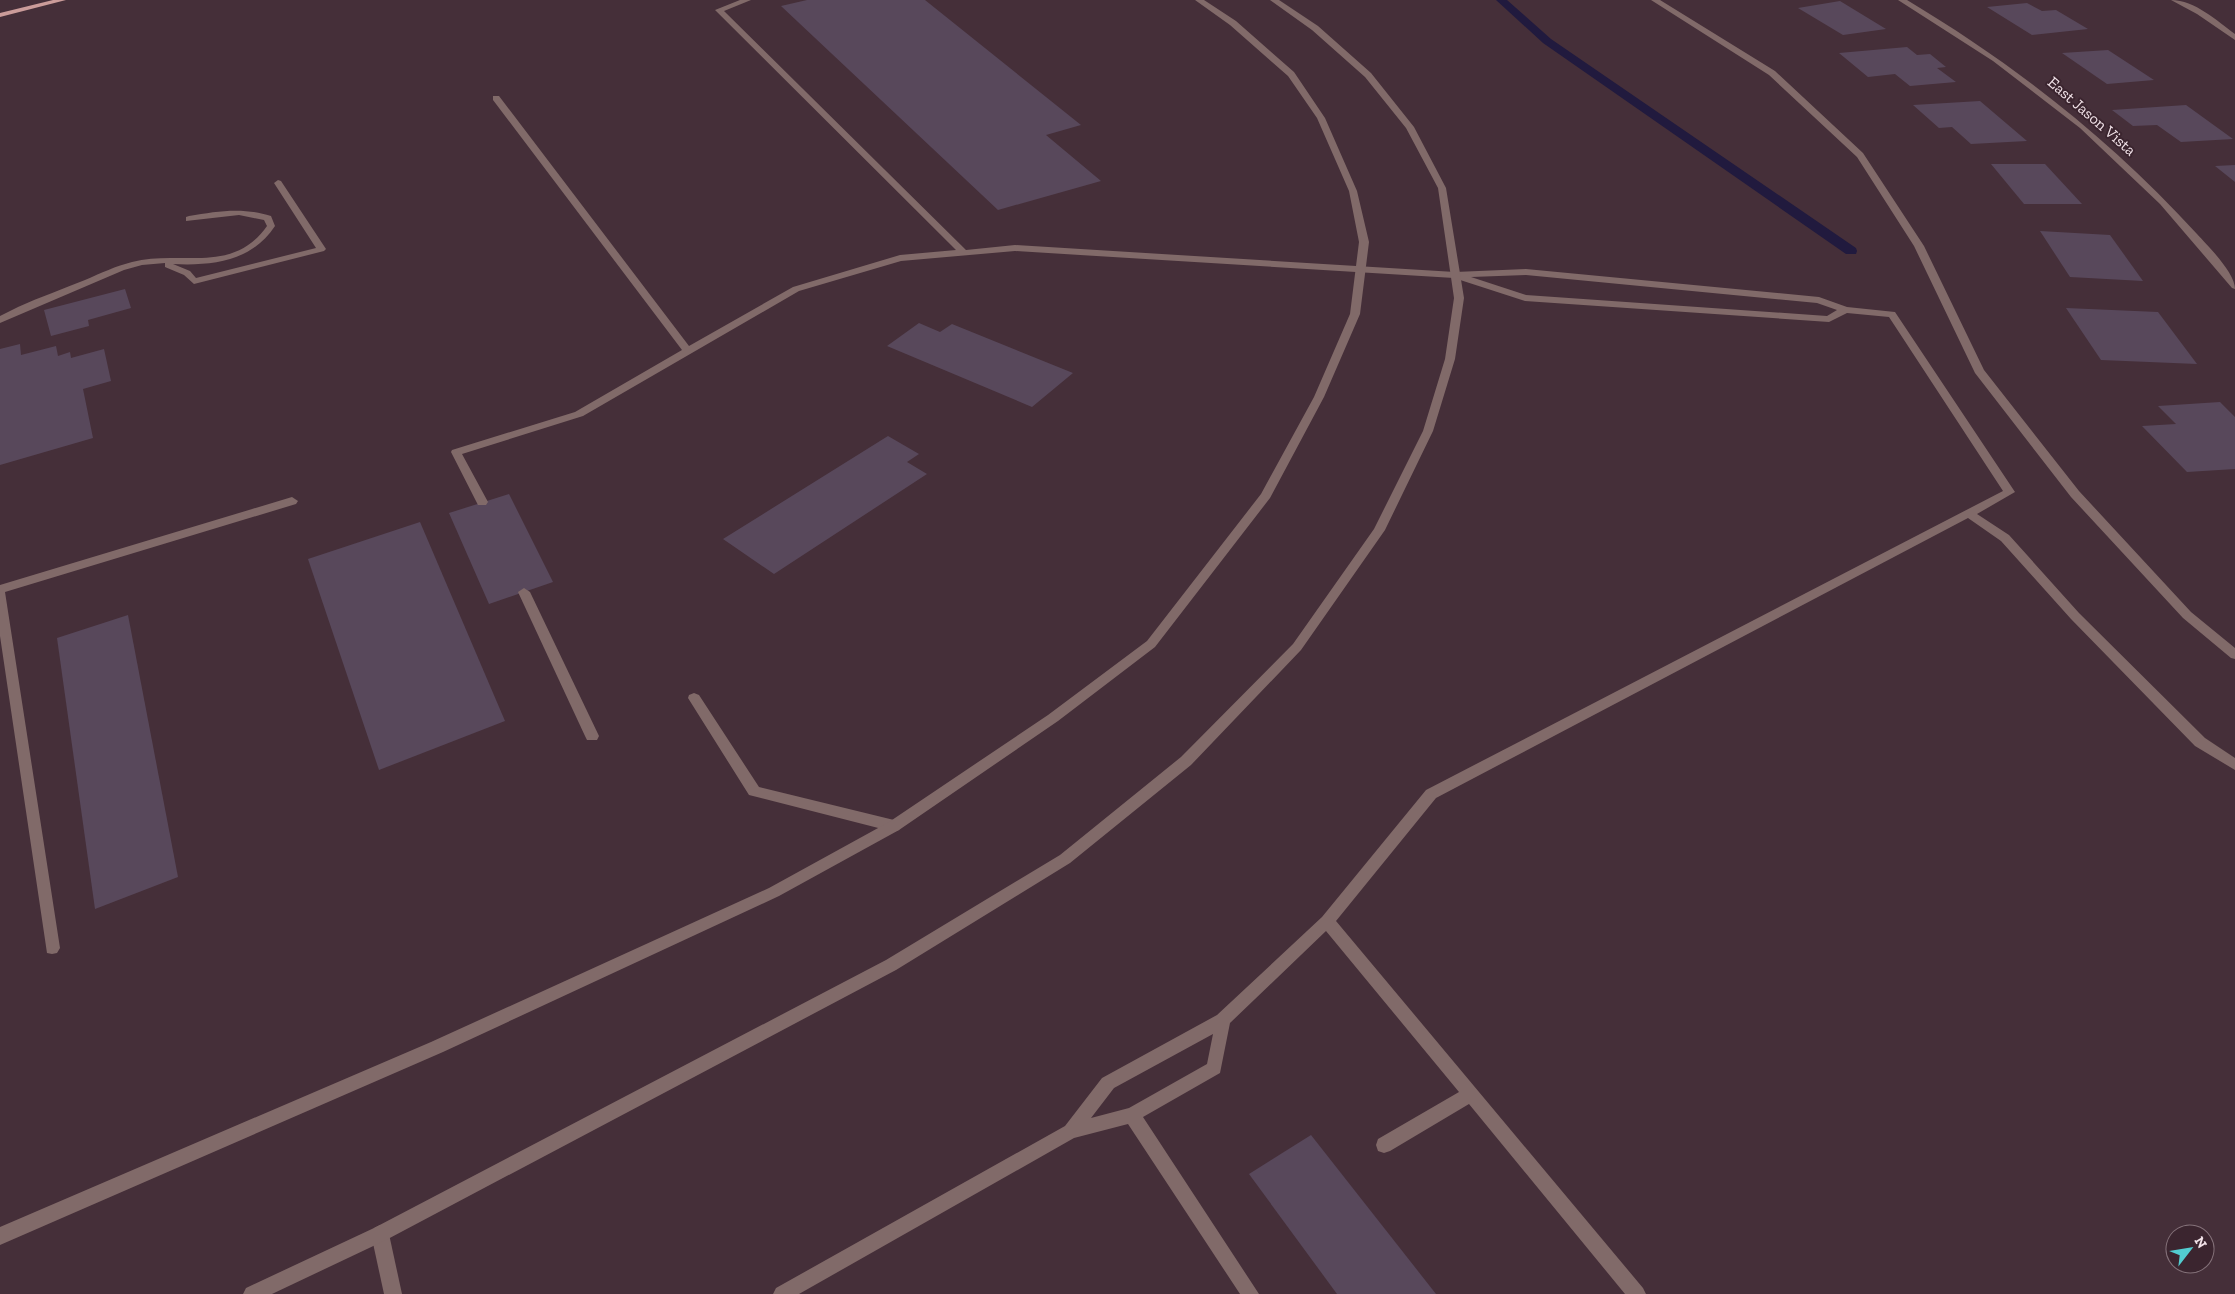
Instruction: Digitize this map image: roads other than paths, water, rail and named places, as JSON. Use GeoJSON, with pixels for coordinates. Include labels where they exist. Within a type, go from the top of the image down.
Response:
{"type":"FeatureCollection","features":[{"type":"Feature","properties":{"kind":"main road"},"geometry":{"type":"LineString","coordinates":[[0,15],[62,0]]}},
{"type":"Feature","properties":{"kind":"street"},"geometry":{"type":"LineString","coordinates":[[746,0],[719,10],[963,252]]}},
{"type":"Feature","properties":{"kind":"street"},"geometry":{"type":"LineString","coordinates":[[0,1236],[437,1048],[774,892],[894,826],[1053,718],[1151,644],[1266,495],[1319,397],[1355,314],[1364,242],[1353,191],[1321,118],[1291,74],[1232,23],[1199,0]]}},
{"type":"Feature","properties":{"kind":"street"},"geometry":{"type":"LineString","coordinates":[[252,1294],[380,1234],[891,966],[1065,859],[1186,761],[1297,647],[1379,530],[1428,431],[1450,358],[1459,298],[1442,188],[1410,127],[1368,75],[1316,28],[1274,0]]}},
{"type":"Feature","properties":{"kind":"street"},"geometry":{"type":"LineString","coordinates":[[1655,0],[1772,73],[1860,155],[1919,246],[1979,371],[2074,494],[2187,614],[2235,655]]}},
{"type":"Feature","properties":{"kind":"street","name":"East Jason Vista"},"geometry":{"type":"LineString","coordinates":[[1902,0],[2001,62],[2055,102],[2156,193],[2203,244],[2235,286]]}},
{"type":"Feature","properties":{"kind":"street"},"geometry":{"type":"LineString","coordinates":[[2174,0],[2200,12],[2235,38]]}},
{"type":"Feature","properties":{"kind":"street"},"geometry":{"type":"LineString","coordinates":[[496,98],[687,350]]}},
{"type":"Feature","properties":{"kind":"street"},"geometry":{"type":"LineString","coordinates":[[154,262],[177,267],[194,281],[321,249],[278,183]]}},
{"type":"Feature","properties":{"kind":"street"},"geometry":{"type":"LineString","coordinates":[[0,320],[17,311],[113,272],[143,262],[204,262],[217,260],[253,245],[266,236],[271,226],[268,218],[254,212],[232,211],[188,219]]}},
{"type":"Feature","properties":{"kind":"street"},"geometry":{"type":"LineString","coordinates":[[482,502],[456,452],[579,414],[687,350],[796,289],[900,258],[1015,248],[1455,275],[1526,272],[1819,300],[1845,310],[1892,314],[2008,492],[1431,794],[1327,921],[1224,1020],[1108,1083],[1071,1131]]}},
{"type":"Feature","properties":{"kind":"street"},"geometry":{"type":"LineString","coordinates":[[1455,275],[1525,298],[1829,319],[1845,310]]}},
{"type":"Feature","properties":{"kind":"street"},"geometry":{"type":"LineString","coordinates":[[1751,293],[1755,314]]}},
{"type":"Feature","properties":{"kind":"street"},"geometry":{"type":"LineString","coordinates":[[0,589],[292,501]]}},
{"type":"Feature","properties":{"kind":"street"},"geometry":{"type":"LineString","coordinates":[[1968,513],[2005,538],[2074,616],[2193,735],[2235,765]]}},
{"type":"Feature","properties":{"kind":"street"},"geometry":{"type":"LineString","coordinates":[[524,592],[592,736]]}},
{"type":"Feature","properties":{"kind":"street"},"geometry":{"type":"LineString","coordinates":[[0,594],[52,948]]}},
{"type":"Feature","properties":{"kind":"street"},"geometry":{"type":"LineString","coordinates":[[694,698],[754,791],[894,826]]}},
{"type":"Feature","properties":{"kind":"street"},"geometry":{"type":"LineString","coordinates":[[1327,921],[1638,1294]]}},
{"type":"Feature","properties":{"kind":"street"},"geometry":{"type":"LineString","coordinates":[[782,1294],[1071,1131],[1132,1115],[1214,1068],[1224,1020]]}},
{"type":"Feature","properties":{"kind":"street"},"geometry":{"type":"LineString","coordinates":[[1384,1145],[1470,1094]]}},
{"type":"Feature","properties":{"kind":"street"},"geometry":{"type":"LineString","coordinates":[[1132,1115],[1250,1294]]}},
{"type":"Feature","properties":{"kind":"street"},"geometry":{"type":"LineString","coordinates":[[380,1234],[394,1294]]}},
{"type":"Feature","properties":{"kind":"waterway"},"geometry":{"type":"LineString","coordinates":[[1501,0],[1547,41],[1851,251]]}}]}
